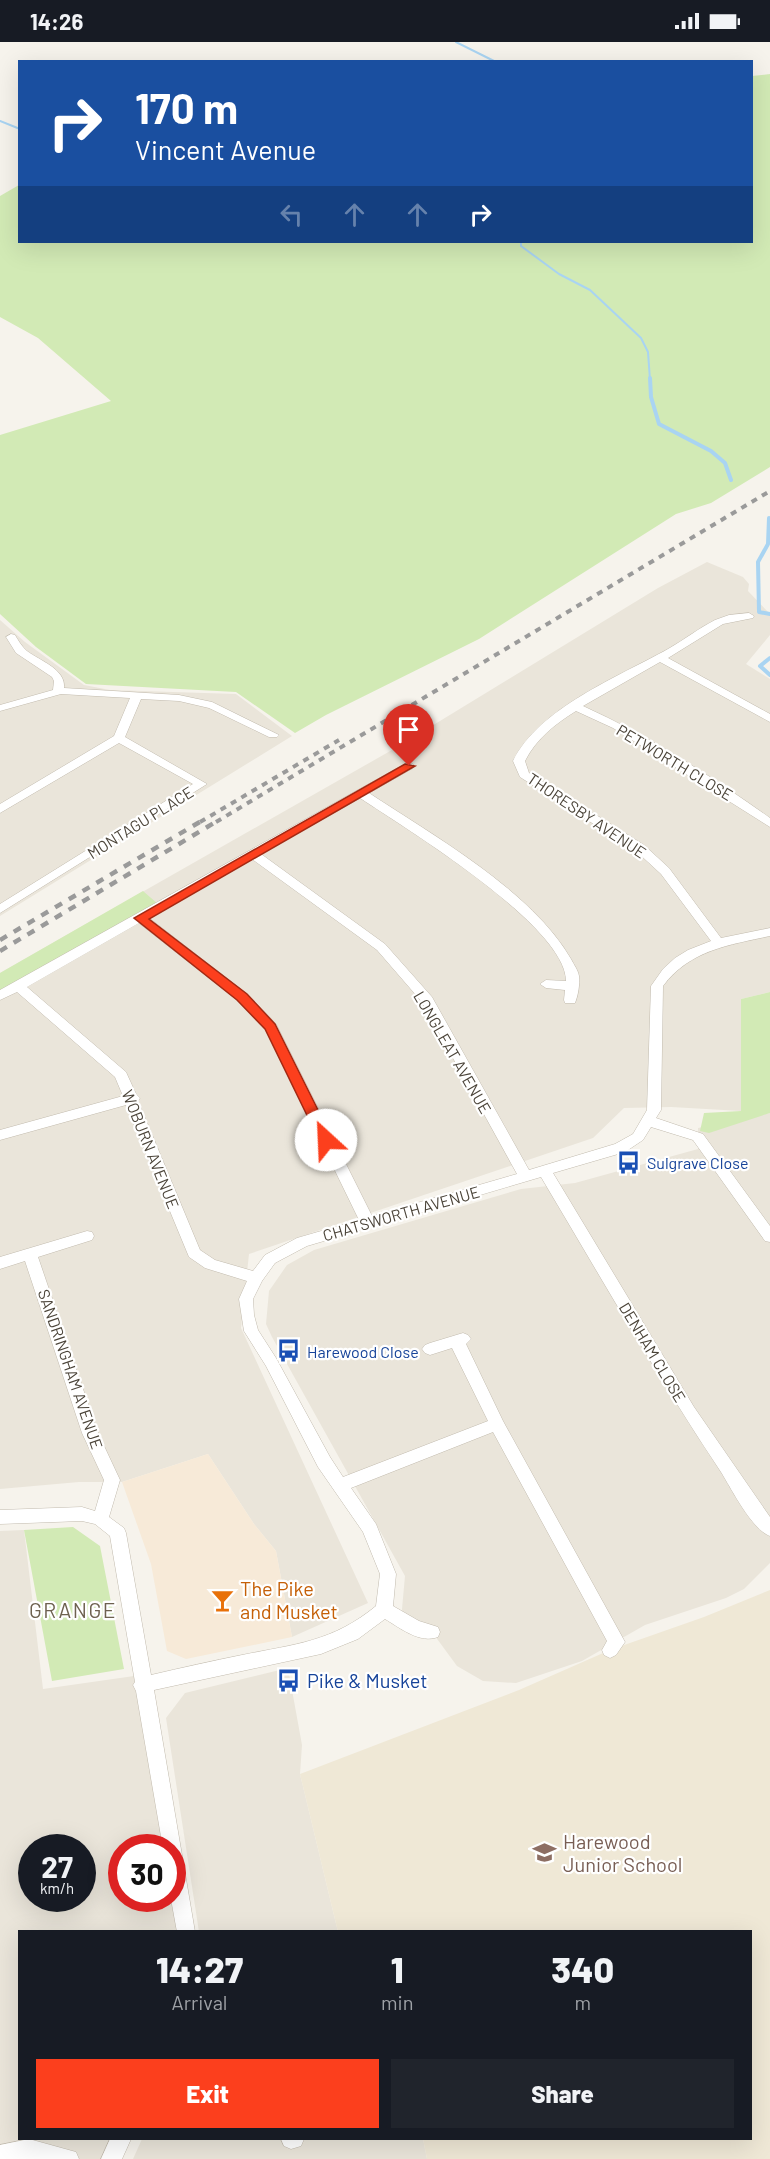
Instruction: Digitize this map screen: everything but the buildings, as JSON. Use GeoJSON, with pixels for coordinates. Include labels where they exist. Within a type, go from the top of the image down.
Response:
{"type":"FeatureCollection","features":[{"type":"Feature","properties":{"kind":"street","name":"THORESBY AVENUE"},"geometry":{"type":"LineString","coordinates":[[719,944],[665,871],[640,848],[524,775],[519,761],[524,747],[591,696],[726,619],[749,615]]}},
{"type":"Feature","properties":{"kind":"street"},"geometry":{"type":"LineString","coordinates":[[10,643],[56,675],[59,681],[58,691]]}},
{"type":"Feature","properties":{"kind":"street"},"geometry":{"type":"LineString","coordinates":[[660,658],[770,719]]}},
{"type":"Feature","properties":{"kind":"street"},"geometry":{"type":"LineString","coordinates":[[0,708],[58,691],[179,698],[212,705],[273,735]]}},
{"type":"Feature","properties":{"kind":"street"},"geometry":{"type":"LineString","coordinates":[[0,809],[119,738],[137,695]]}},
{"type":"Feature","properties":{"kind":"street","name":"PETWORTH CLOSE"},"geometry":{"type":"LineString","coordinates":[[576,707],[617,726],[727,793],[770,823],[758,829]]}},
{"type":"Feature","properties":{"kind":"street","name":"MONTAGU PLACE"},"geometry":{"type":"LineString","coordinates":[[0,909],[201,784],[119,738]]}},
{"type":"Feature","properties":{"kind":"street"},"geometry":{"type":"LineString","coordinates":[[0,996],[409,766]]}},
{"type":"Feature","properties":{"kind":"street"},"geometry":{"type":"LineString","coordinates":[[360,793],[478,872],[528,914],[556,947],[572,973],[570,1000]]}},
{"type":"Feature","properties":{"kind":"street","name":"LONGLEAT AVENUE"},"geometry":{"type":"LineString","coordinates":[[254,854],[381,947],[409,977],[427,1000],[525,1176]]}},
{"type":"Feature","properties":{"kind":"street"},"geometry":{"type":"LineString","coordinates":[[141,918],[242,997],[271,1027],[368,1222]]}},
{"type":"Feature","properties":{"kind":"street"},"geometry":{"type":"LineString","coordinates":[[770,932],[719,944],[681,957],[666,971],[657,986],[654,1110],[649,1121],[698,1137],[770,1237]]}},
{"type":"Feature","properties":{"kind":"street"},"geometry":{"type":"LineString","coordinates":[[546,984],[572,986]]}},
{"type":"Feature","properties":{"kind":"street","name":"WOBURN AVENUE"},"geometry":{"type":"LineString","coordinates":[[18,986],[121,1074],[133,1098],[194,1253],[210,1264],[256,1278]]}},
{"type":"Feature","properties":{"kind":"street"},"geometry":{"type":"LineString","coordinates":[[0,1135],[133,1098]]}},
{"type":"Feature","properties":{"kind":"street","name":"CHATSWORTH AVENUE"},"geometry":{"type":"LineString","coordinates":[[384,1610],[388,1574],[370,1529],[324,1462],[271,1362],[251,1330],[246,1299],[256,1278],[270,1259],[283,1250],[368,1222],[620,1148],[638,1137],[649,1121]]}},
{"type":"Feature","properties":{"kind":"street","name":"DENHAM CLOSE"},"geometry":{"type":"LineString","coordinates":[[544,1171],[689,1412],[755,1511],[770,1529]]}},
{"type":"Feature","properties":{"kind":"street"},"geometry":{"type":"LineString","coordinates":[[0,1263],[87,1236]]}},
{"type":"Feature","properties":{"kind":"street","name":"SANDRINGHAM AVENUE"},"geometry":{"type":"LineString","coordinates":[[30,1254],[90,1433],[111,1480],[100,1519]]}},
{"type":"Feature","properties":{"kind":"street"},"geometry":{"type":"LineString","coordinates":[[430,1349],[460,1340],[497,1424],[604,1602],[617,1642],[610,1650]]}},
{"type":"Feature","properties":{"kind":"street"},"geometry":{"type":"LineString","coordinates":[[340,1485],[497,1424]]}},
{"type":"Feature","properties":{"kind":"street"},"geometry":{"type":"LineString","coordinates":[[0,1517],[82,1514],[100,1519],[118,1533],[169,1834]]}},
{"type":"Feature","properties":{"kind":"street"},"geometry":{"type":"LineString","coordinates":[[142,1685],[249,1661],[319,1649],[365,1628],[384,1610],[415,1628],[432,1632]]}},
{"type":"Feature","properties":{"kind":"street"},"geometry":{"type":"LineString","coordinates":[[183,1912],[186,1930]]}},
{"type":"Feature","properties":{"kind":"street"},"geometry":{"type":"LineString","coordinates":[[111,2159],[120,2140]]}},
{"type":"Feature","properties":{"kind":"street"},"geometry":{"type":"LineString","coordinates":[[0,2155],[29,2149],[69,2159]]}},
{"type":"Feature","properties":{"kind":"shaded area"},"geometry":{"type":"Polygon","coordinates":[[[707,562],[743,577],[749,584],[748,591],[770,614],[770,635],[746,664],[770,679],[770,992],[741,999],[741,1111],[671,1107],[624,1108],[593,1138],[249,1254],[241,1328],[368,1603],[292,1637],[276,1551],[254,1524],[208,1454],[122,1482],[79,1482],[0,1489],[0,973],[399,746],[658,588],[707,562]]]}},
{"type":"Feature","properties":{"kind":"shaded area"},"geometry":{"type":"Polygon","coordinates":[[[0,620],[25,642],[84,685],[110,690],[236,694],[292,736],[0,916],[0,620]]]}},
{"type":"Feature","properties":{"kind":"shaded area"},"geometry":{"type":"Polygon","coordinates":[[[770,1113],[770,1563],[744,1589],[726,1598],[645,1625],[582,1661],[516,1683],[483,1681],[457,1666],[432,1632],[401,1620],[405,1576],[272,1337],[266,1324],[269,1291],[287,1265],[314,1250],[521,1189],[575,1183],[698,1149],[698,1128],[770,1113]]]}},
{"type":"Feature","properties":{"kind":"shaded area"},"geometry":{"type":"Polygon","coordinates":[[[208,1454],[254,1524],[276,1551],[292,1637],[186,1659],[167,1651],[151,1564],[122,1482],[208,1454]]]}},
{"type":"Feature","properties":{"kind":"shaded area"},"geometry":{"type":"Polygon","coordinates":[[[24,1530],[43,1689],[141,1675],[169,1834],[108,1834],[108,1912],[178,1912],[185,1930],[18,1930],[18,2140],[120,2140],[111,2159],[0,2159],[0,1531],[24,1530]]]}},
{"type":"Feature","properties":{"kind":"shaded area","name":"Harewood Junior School"},"geometry":{"type":"Polygon","coordinates":[[[770,1590],[770,2159],[427,2159],[423,2140],[752,2140],[752,1930],[338,1930],[300,1774],[519,1690],[610,1650],[704,1617],[770,1590]]]}},
{"type":"Feature","properties":{"kind":"shaded area"},"geometry":{"type":"Polygon","coordinates":[[[288,1668],[302,1745],[300,1774],[338,1930],[199,1930],[186,1834],[184,1834],[166,1718],[185,1693],[288,1668]]]}},
{"type":"Feature","properties":{"kind":"shaded area"},"geometry":{"type":"Polygon","coordinates":[[[142,2140],[423,2140],[427,2159],[133,2159],[142,2140]]]}},
{"type":"Feature","properties":{"kind":"green space"},"geometry":{"type":"Polygon","coordinates":[[[770,74],[770,467],[711,503],[676,514],[479,639],[326,715],[295,733],[236,692],[86,684],[36,647],[0,614],[0,435],[111,401],[38,338],[0,317],[0,196],[18,186],[18,243],[753,243],[753,76],[770,74]]]}},
{"type":"Feature","properties":{"kind":"green space"},"geometry":{"type":"Polygon","coordinates":[[[143,891],[158,904],[0,994],[0,973],[143,891]]]}},
{"type":"Feature","properties":{"kind":"green space"},"geometry":{"type":"Polygon","coordinates":[[[770,992],[770,1113],[709,1133],[700,1131],[704,1113],[741,1111],[741,999],[770,992]]]}},
{"type":"Feature","properties":{"kind":"green space"},"geometry":{"type":"Polygon","coordinates":[[[73,1527],[100,1546],[124,1669],[52,1681],[24,1530],[73,1527]]]}},
{"type":"Feature","properties":{"kind":"waterway"},"geometry":{"type":"LineString","coordinates":[[456,42],[492,60]]}},
{"type":"Feature","properties":{"kind":"waterway"},"geometry":{"type":"LineString","coordinates":[[0,121],[18,128]]}},
{"type":"Feature","properties":{"kind":"waterway"},"geometry":{"type":"LineString","coordinates":[[521,243],[521,246],[559,274],[590,290],[641,338],[648,352],[650,380]]}},
{"type":"Feature","properties":{"kind":"waterway"},"geometry":{"type":"LineString","coordinates":[[650,378],[651,397],[659,424],[711,451],[725,463],[731,480]]}},
{"type":"Feature","properties":{"kind":"waterway"},"geometry":{"type":"LineString","coordinates":[[769,518],[768,544],[758,562],[759,612],[770,614]]}},
{"type":"Feature","properties":{"kind":"waterway"},"geometry":{"type":"LineString","coordinates":[[770,658],[760,666],[770,675]]}},
{"type":"Feature","properties":{"kind":"railway"},"geometry":{"type":"LineString","coordinates":[[216,822],[770,491]]}},
{"type":"Feature","properties":{"kind":"railway"},"geometry":{"type":"LineString","coordinates":[[200,822],[339,740]]}},
{"type":"Feature","properties":{"kind":"railway"},"geometry":{"type":"LineString","coordinates":[[0,940],[203,820]]}},
{"type":"Feature","properties":{"kind":"railway"},"geometry":{"type":"LineString","coordinates":[[0,951],[219,820]]}},
{"type":"Feature","properties":{"kind":"place","name":"Sulgrave Close"},"geometry":{"type":"Point","coordinates":[629,1162]}},
{"type":"Feature","properties":{"kind":"place","name":"Harewood Close"},"geometry":{"type":"Point","coordinates":[289,1351]}},
{"type":"Feature","properties":{"kind":"place","name":"The Pike and Musket"},"geometry":{"type":"Point","coordinates":[222,1600]}},
{"type":"Feature","properties":{"kind":"place","name":"Pike & Musket"},"geometry":{"type":"Point","coordinates":[289,1680]}},
{"type":"Feature","properties":{"kind":"place","name":"Harewood Junior School"},"geometry":{"type":"Point","coordinates":[545,1853]}},
{"type":"Feature","properties":{"kind":"district","name":"GRANGE"},"geometry":{"type":"Point","coordinates":[73,1609]}},
{"type":"Feature","properties":{"kind":"route"},"geometry":{"type":"LineString","coordinates":[[326,1140],[271,1027],[242,997],[141,918],[409,766]]}}]}
